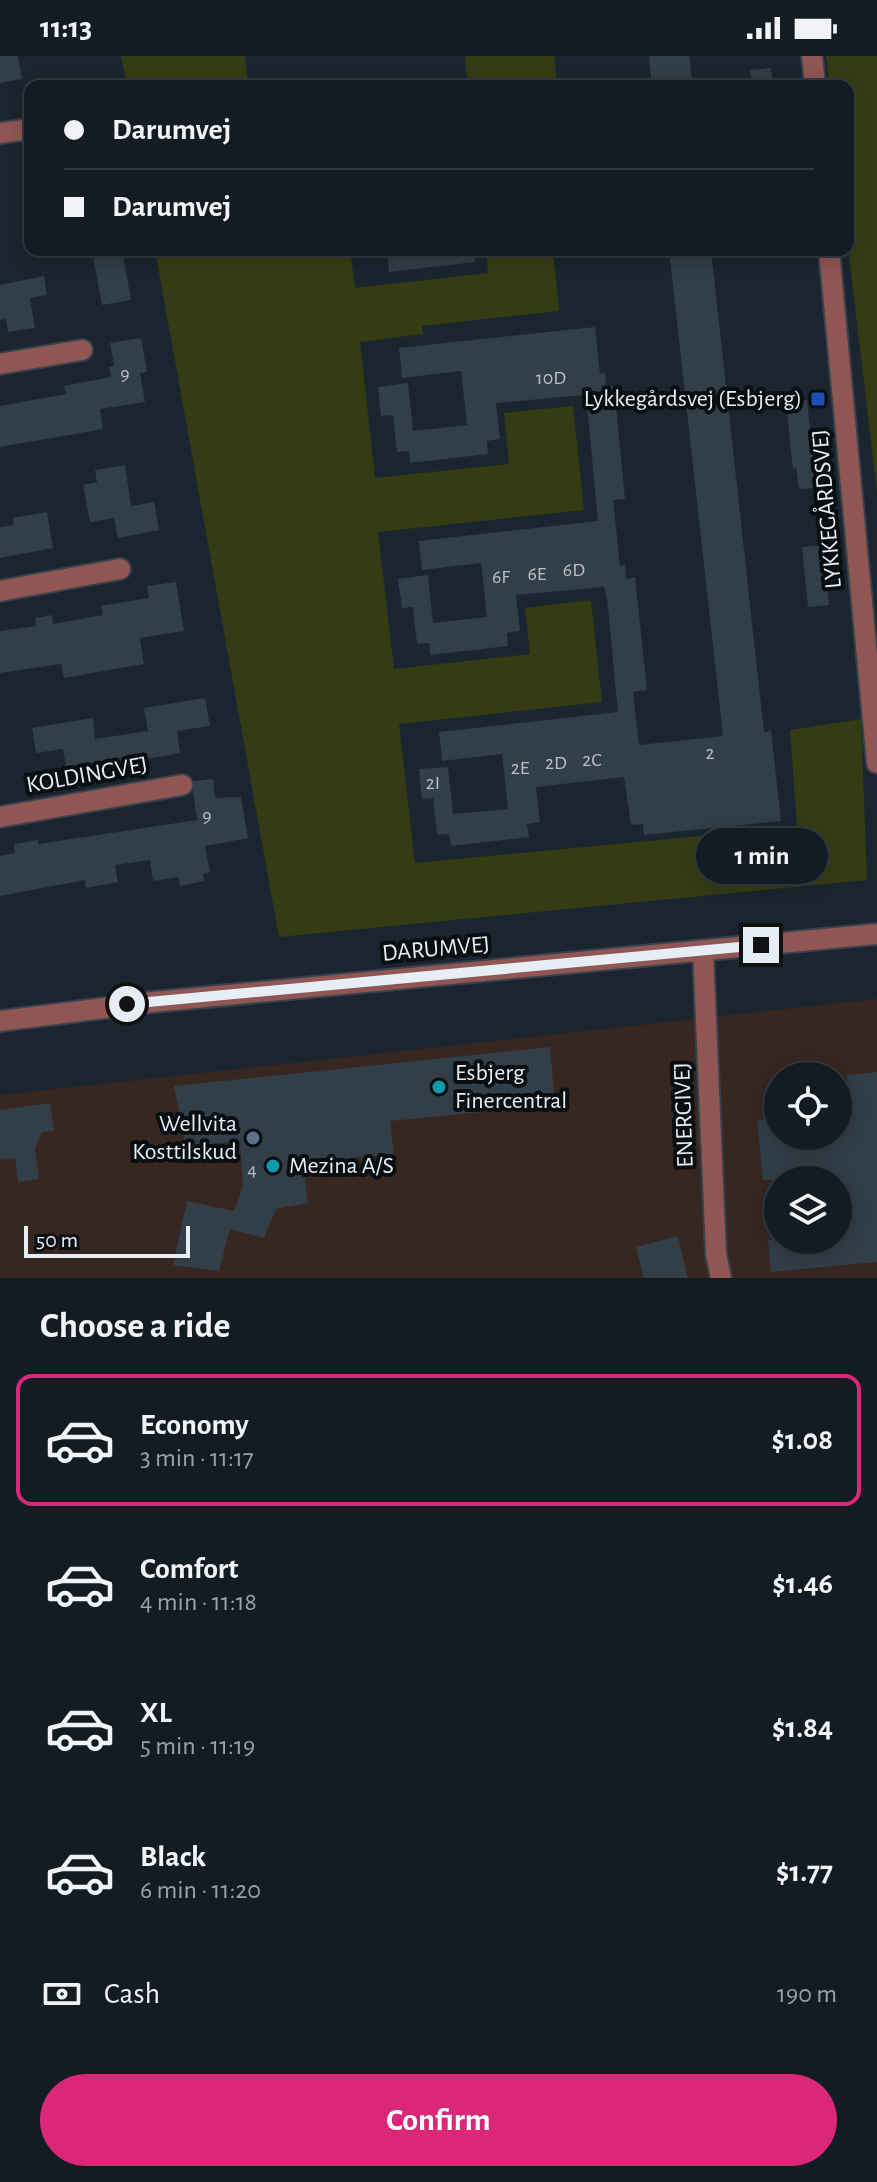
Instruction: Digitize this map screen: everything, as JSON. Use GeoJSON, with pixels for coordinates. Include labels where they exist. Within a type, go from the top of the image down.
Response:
{"type":"FeatureCollection","features":[{"type":"Feature","properties":{"kind":"street"},"geometry":{"type":"LineString","coordinates":[[812,56],[814,80]]}},
{"type":"Feature","properties":{"kind":"street"},"geometry":{"type":"LineString","coordinates":[[0,133],[24,130]]}},
{"type":"Feature","properties":{"kind":"street","name":"LYKKEGÅRDSVEJ"},"geometry":{"type":"LineString","coordinates":[[830,256],[877,763]]}},
{"type":"Feature","properties":{"kind":"street"},"geometry":{"type":"LineString","coordinates":[[0,364],[82,350]]}},
{"type":"Feature","properties":{"kind":"street"},"geometry":{"type":"LineString","coordinates":[[0,591],[120,569]]}},
{"type":"Feature","properties":{"kind":"street","name":"KOLDINGVEJ"},"geometry":{"type":"LineString","coordinates":[[0,817],[182,785]]}},
{"type":"Feature","properties":{"kind":"street","name":"DARUMVEJ"},"geometry":{"type":"LineString","coordinates":[[0,1021],[101,1007],[877,934]]}},
{"type":"Feature","properties":{"kind":"street","name":"ENERGIVEJ"},"geometry":{"type":"LineString","coordinates":[[703,950],[716,1254],[721,1278]]}},
{"type":"Feature","properties":{"kind":"shaded area"},"geometry":{"type":"Polygon","coordinates":[[[877,999],[877,1278],[0,1278],[0,1095],[877,999]]]}},
{"type":"Feature","properties":{"kind":"green space"},"geometry":{"type":"Polygon","coordinates":[[[121,56],[245,56],[247,80],[126,80],[121,56]]]}},
{"type":"Feature","properties":{"kind":"green space"},"geometry":{"type":"Polygon","coordinates":[[[465,56],[554,56],[556,80],[467,80],[465,56]]]}},
{"type":"Feature","properties":{"kind":"green space"},"geometry":{"type":"Polygon","coordinates":[[[826,56],[877,56],[877,492],[849,256],[854,256],[854,80],[828,80],[826,56]]]}},
{"type":"Feature","properties":{"kind":"green space"},"geometry":{"type":"Polygon","coordinates":[[[156,256],[351,256],[355,288],[488,273],[487,256],[554,256],[559,311],[422,326],[423,334],[360,342],[375,478],[509,464],[504,413],[573,406],[584,510],[378,532],[394,669],[530,654],[525,608],[591,600],[602,702],[399,724],[415,863],[797,827],[790,730],[861,719],[867,880],[279,937],[156,256]]]}},
{"type":"Feature","properties":{"kind":"building"},"geometry":{"type":"Polygon","coordinates":[[[0,56],[18,56],[22,79],[0,83],[0,56]]]}},
{"type":"Feature","properties":{"kind":"building"},"geometry":{"type":"Polygon","coordinates":[[[649,56],[689,56],[692,80],[651,80],[649,56]]]}},
{"type":"Feature","properties":{"kind":"building"},"geometry":{"type":"Polygon","coordinates":[[[771,68],[772,80],[751,80],[750,70],[771,68]]]}},
{"type":"Feature","properties":{"kind":"building"},"geometry":{"type":"Polygon","coordinates":[[[93,256],[123,256],[131,300],[102,305],[93,256]]]}},
{"type":"Feature","properties":{"kind":"building"},"geometry":{"type":"Polygon","coordinates":[[[388,256],[474,256],[475,262],[389,272],[388,256]]]}},
{"type":"Feature","properties":{"kind":"building"},"geometry":{"type":"Polygon","coordinates":[[[670,256],[712,256],[764,732],[771,731],[781,821],[644,835],[643,824],[631,825],[624,777],[536,787],[540,822],[527,824],[529,837],[451,846],[449,834],[437,835],[433,798],[422,799],[419,769],[448,767],[453,814],[508,809],[502,754],[442,761],[439,732],[618,712],[604,587],[516,595],[520,631],[507,633],[508,646],[430,655],[429,643],[417,644],[413,607],[402,608],[398,579],[428,575],[433,623],[487,617],[481,563],[422,570],[419,541],[598,521],[584,395],[496,403],[500,439],[487,441],[488,454],[410,463],[409,451],[397,452],[393,415],[381,416],[378,387],[408,383],[413,431],[467,425],[461,371],[402,378],[399,348],[595,327],[600,374],[605,373],[606,386],[614,386],[625,499],[613,500],[620,566],[625,565],[626,579],[635,577],[647,690],[633,692],[639,745],[723,736],[670,256]]]}},
{"type":"Feature","properties":{"kind":"building"},"geometry":{"type":"Polygon","coordinates":[[[44,276],[47,295],[30,298],[35,328],[8,332],[6,319],[0,320],[0,285],[44,276]]]}},
{"type":"Feature","properties":{"kind":"building"},"geometry":{"type":"Polygon","coordinates":[[[141,338],[147,372],[140,373],[145,402],[100,409],[103,429],[0,447],[0,406],[66,394],[64,386],[111,377],[109,367],[114,366],[110,343],[141,338]]]}},
{"type":"Feature","properties":{"kind":"building"},"geometry":{"type":"Polygon","coordinates":[[[807,400],[816,488],[799,489],[796,468],[793,469],[786,402],[807,400]]]}},
{"type":"Feature","properties":{"kind":"building"},"geometry":{"type":"Polygon","coordinates":[[[125,465],[131,506],[154,502],[159,530],[118,538],[114,518],[90,522],[83,485],[97,482],[95,470],[125,465]]]}},
{"type":"Feature","properties":{"kind":"building"},"geometry":{"type":"Polygon","coordinates":[[[47,512],[53,548],[0,558],[0,527],[14,525],[13,518],[47,512]]]}},
{"type":"Feature","properties":{"kind":"building"},"geometry":{"type":"Polygon","coordinates":[[[823,545],[829,605],[808,607],[802,547],[823,545]]]}},
{"type":"Feature","properties":{"kind":"building"},"geometry":{"type":"Polygon","coordinates":[[[176,582],[184,631],[140,638],[144,664],[64,678],[61,664],[0,673],[0,631],[36,626],[35,618],[52,615],[53,624],[103,615],[101,606],[149,598],[147,586],[176,582]]]}},
{"type":"Feature","properties":{"kind":"building"},"geometry":{"type":"Polygon","coordinates":[[[205,698],[210,726],[177,731],[180,753],[67,773],[63,749],[36,753],[32,728],[93,718],[95,739],[148,731],[144,708],[205,698]]]}},
{"type":"Feature","properties":{"kind":"building"},"geometry":{"type":"Polygon","coordinates":[[[213,779],[215,798],[241,797],[248,838],[205,846],[210,872],[203,874],[204,881],[180,886],[179,877],[153,881],[150,860],[115,865],[118,882],[86,888],[85,880],[0,896],[0,856],[15,853],[14,844],[38,840],[38,844],[197,820],[194,781],[213,779]]]}},
{"type":"Feature","properties":{"kind":"building"},"geometry":{"type":"Polygon","coordinates":[[[550,1047],[555,1105],[390,1121],[394,1154],[303,1163],[308,1203],[276,1209],[264,1238],[230,1229],[219,1271],[173,1265],[187,1201],[234,1211],[243,1187],[240,1141],[186,1146],[174,1086],[550,1047]]]}},
{"type":"Feature","properties":{"kind":"building"},"geometry":{"type":"Polygon","coordinates":[[[877,1072],[877,1262],[771,1272],[769,1254],[852,1254],[852,1166],[764,1166],[763,1180],[757,1120],[764,1119],[764,1150],[852,1150],[852,1074],[877,1072]]]}},
{"type":"Feature","properties":{"kind":"building"},"geometry":{"type":"Polygon","coordinates":[[[50,1103],[54,1131],[42,1132],[35,1149],[39,1179],[18,1182],[15,1158],[0,1160],[0,1110],[50,1103]]]}},
{"type":"Feature","properties":{"kind":"building"},"geometry":{"type":"Polygon","coordinates":[[[678,1236],[688,1278],[644,1278],[636,1247],[678,1236]]]}},
{"type":"Feature","properties":{"kind":"place","name":"Lykkegårdsvej (Esbjerg)"},"geometry":{"type":"Point","coordinates":[818,399]}},
{"type":"Feature","properties":{"kind":"place","name":"Esbjerg Finercentral"},"geometry":{"type":"Point","coordinates":[439,1087]}},
{"type":"Feature","properties":{"kind":"place","name":"Wellvita Kosttilskud"},"geometry":{"type":"Point","coordinates":[253,1138]}},
{"type":"Feature","properties":{"kind":"place","name":"Mezina A/S"},"geometry":{"type":"Point","coordinates":[273,1166]}},
{"type":"Feature","properties":{"kind":"route"},"geometry":{"type":"LineString","coordinates":[[127,1004],[761,945]]}}]}
